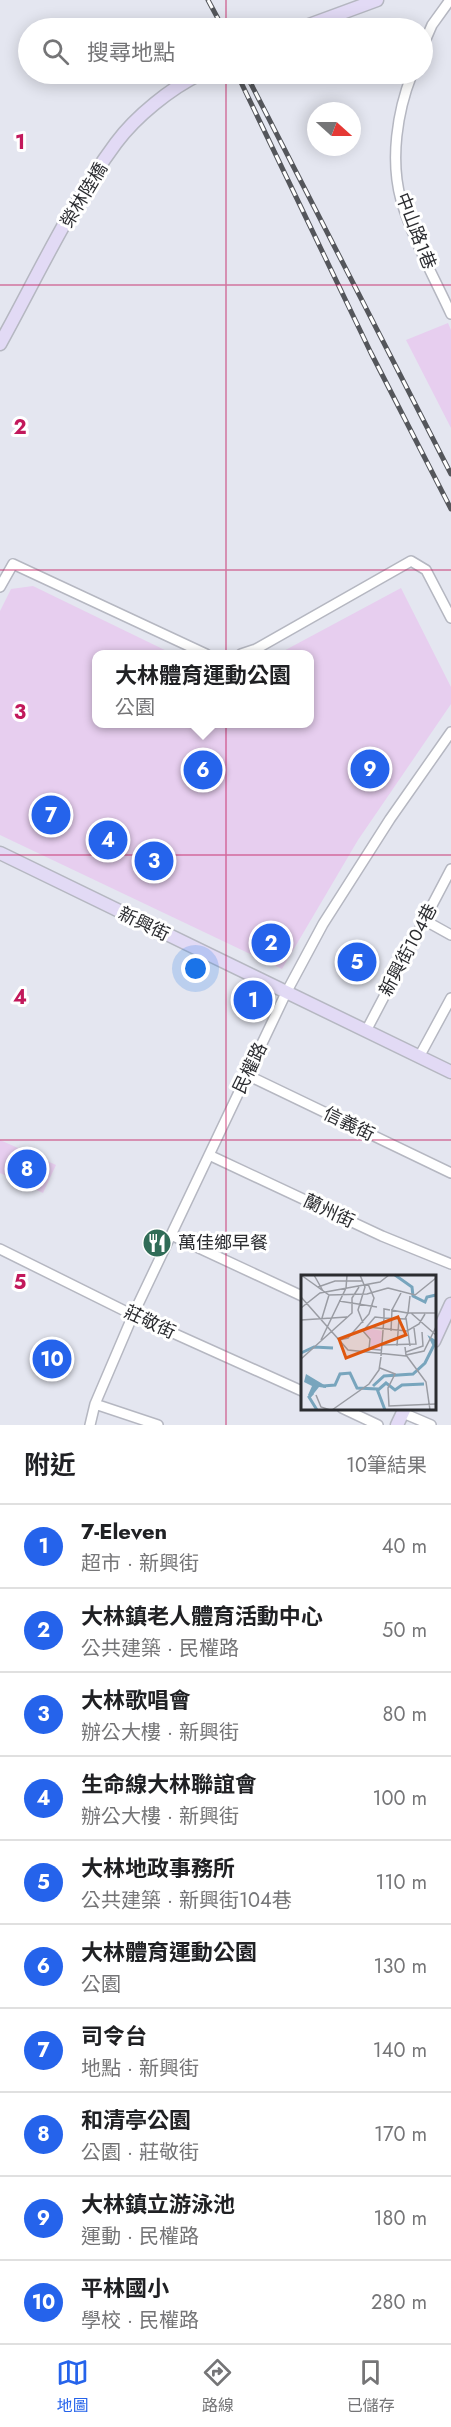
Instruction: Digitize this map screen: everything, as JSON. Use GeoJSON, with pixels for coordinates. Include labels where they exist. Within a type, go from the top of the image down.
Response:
{"type":"FeatureCollection","features":[{"type":"Feature","properties":{"kind":"main road"},"geometry":{"type":"LineString","coordinates":[[329,18],[377,0]]}},
{"type":"Feature","properties":{"kind":"main road","name":"榮林陸橋"},"geometry":{"type":"LineString","coordinates":[[0,345],[77,205],[117,141],[155,103],[184,84]]}},
{"type":"Feature","properties":{"kind":"main road","name":"新興街"},"geometry":{"type":"LineString","coordinates":[[0,853],[451,1072]]}},
{"type":"Feature","properties":{"kind":"main road"},"geometry":{"type":"LineString","coordinates":[[436,1339],[451,1304]]}},
{"type":"Feature","properties":{"kind":"main road"},"geometry":{"type":"LineString","coordinates":[[397,1425],[404,1411]]}},
{"type":"Feature","properties":{"kind":"street"},"geometry":{"type":"LineString","coordinates":[[433,24],[450,0]]}},
{"type":"Feature","properties":{"kind":"street","name":"中山路1巷"},"geometry":{"type":"LineString","coordinates":[[409,84],[399,118],[396,155],[401,199],[415,237],[451,314]]}},
{"type":"Feature","properties":{"kind":"street"},"geometry":{"type":"LineString","coordinates":[[253,650],[411,561],[426,570],[451,618]]}},
{"type":"Feature","properties":{"kind":"street"},"geometry":{"type":"LineString","coordinates":[[0,587],[13,564],[197,650]]}},
{"type":"Feature","properties":{"kind":"street","name":"民權路"},"geometry":{"type":"LineString","coordinates":[[90,1425],[95,1404],[133,1315],[286,993],[323,924],[390,819],[451,732]]}},
{"type":"Feature","properties":{"kind":"street","name":"新興街104巷"},"geometry":{"type":"LineString","coordinates":[[366,1031],[451,869]]}},
{"type":"Feature","properties":{"kind":"street"},"geometry":{"type":"LineString","coordinates":[[424,920],[451,935]]}},
{"type":"Feature","properties":{"kind":"street"},"geometry":{"type":"LineString","coordinates":[[419,1057],[451,998]]}},
{"type":"Feature","properties":{"kind":"street","name":"信義街"},"geometry":{"type":"LineString","coordinates":[[247,1075],[451,1173]]}},
{"type":"Feature","properties":{"kind":"street","name":"蘭州街"},"geometry":{"type":"LineString","coordinates":[[209,1155],[382,1236],[451,1264]]}},
{"type":"Feature","properties":{"kind":"street"},"geometry":{"type":"LineString","coordinates":[[171,1235],[301,1295]]}},
{"type":"Feature","properties":{"kind":"street","name":"莊敬街"},"geometry":{"type":"LineString","coordinates":[[0,1249],[133,1315],[301,1390]]}},
{"type":"Feature","properties":{"kind":"street"},"geometry":{"type":"LineString","coordinates":[[95,1404],[158,1425]]}},
{"type":"Feature","properties":{"kind":"street"},"geometry":{"type":"LineString","coordinates":[[346,1410],[378,1425]]}},
{"type":"Feature","properties":{"kind":"street"},"geometry":{"type":"LineString","coordinates":[[404,1411],[430,1425]]}},
{"type":"Feature","properties":{"kind":"shaded area"},"geometry":{"type":"Polygon","coordinates":[[[448,323],[451,330],[451,428],[406,340],[448,323]]]}},
{"type":"Feature","properties":{"kind":"shaded area"},"geometry":{"type":"Polygon","coordinates":[[[33,586],[165,650],[92,650],[92,728],[314,728],[314,650],[285,650],[401,588],[451,687],[451,704],[358,840],[282,969],[0,835],[0,611],[11,589],[33,586]]]}},
{"type":"Feature","properties":{"kind":"shaded area"},"geometry":{"type":"Polygon","coordinates":[[[0,1140],[56,1165],[43,1193],[0,1173],[0,1140]]]}},
{"type":"Feature","properties":{"kind":"railway"},"geometry":{"type":"LineString","coordinates":[[208,0],[218,18]]}},
{"type":"Feature","properties":{"kind":"railway"},"geometry":{"type":"LineString","coordinates":[[242,84],[371,353],[451,509]]}},
{"type":"Feature","properties":{"kind":"railway"},"geometry":{"type":"LineString","coordinates":[[251,84],[451,474]]}},
{"type":"Feature","properties":{"kind":"place","name":"大林鎮立游泳池"},"geometry":{"type":"Point","coordinates":[370,769]}},
{"type":"Feature","properties":{"kind":"place","name":"大林體育運動公園"},"geometry":{"type":"Point","coordinates":[203,770]}},
{"type":"Feature","properties":{"kind":"place","name":"司令台"},"geometry":{"type":"Point","coordinates":[51,815]}},
{"type":"Feature","properties":{"kind":"place","name":"生命線大林聯誼會"},"geometry":{"type":"Point","coordinates":[108,840]}},
{"type":"Feature","properties":{"kind":"place","name":"大林歌唱會"},"geometry":{"type":"Point","coordinates":[154,861]}},
{"type":"Feature","properties":{"kind":"place","name":"大林鎮老人體育活動中心"},"geometry":{"type":"Point","coordinates":[271,943]}},
{"type":"Feature","properties":{"kind":"place","name":"大林地政事務所"},"geometry":{"type":"Point","coordinates":[357,962]}},
{"type":"Feature","properties":{"kind":"place","name":"7-Eleven"},"geometry":{"type":"Point","coordinates":[253,1000]}},
{"type":"Feature","properties":{"kind":"place","name":"和清亭公園"},"geometry":{"type":"Point","coordinates":[27,1169]}},
{"type":"Feature","properties":{"kind":"place","name":"萬佳鄉早餐"},"geometry":{"type":"Point","coordinates":[157,1243]}},
{"type":"Feature","properties":{"kind":"place","name":"平林國小"},"geometry":{"type":"Point","coordinates":[52,1359]}}]}
